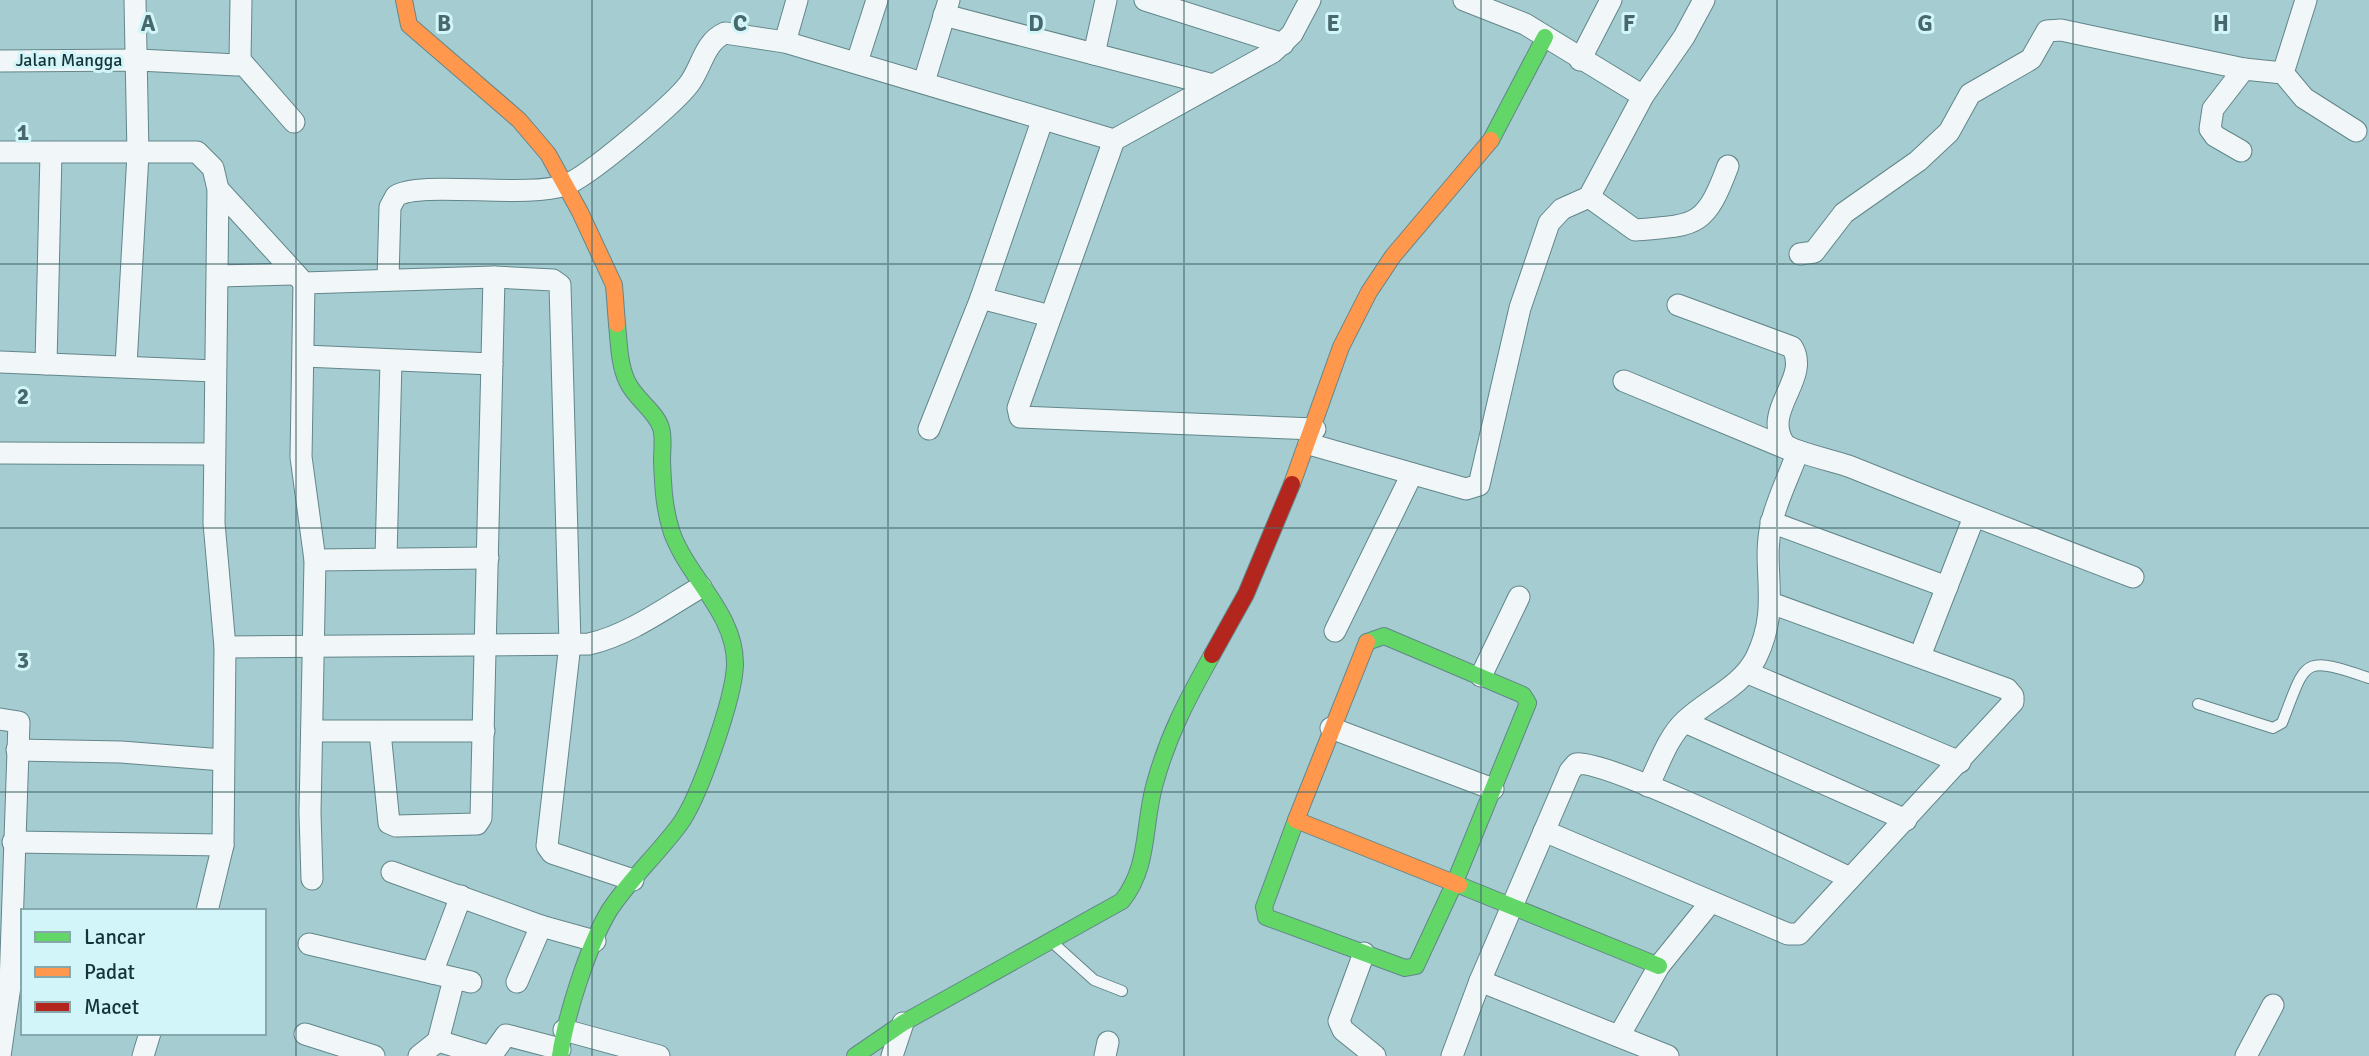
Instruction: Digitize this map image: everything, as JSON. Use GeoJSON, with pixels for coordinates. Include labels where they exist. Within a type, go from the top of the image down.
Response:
{"type":"FeatureCollection","features":[{"type":"Feature","properties":{"kind":"street"},"geometry":{"type":"LineString","coordinates":[[126,365],[138,154],[139,60],[135,0]]}},
{"type":"Feature","properties":{"kind":"street"},"geometry":{"type":"LineString","coordinates":[[241,0],[238,62],[294,122]]}},
{"type":"Feature","properties":{"kind":"street"},"geometry":{"type":"LineString","coordinates":[[404,0],[408,25],[519,120],[548,154],[566,185],[614,285],[623,370],[627,382],[661,427],[662,484],[673,535],[701,587],[728,625],[734,642],[735,667],[730,693],[694,800],[666,843],[610,910],[595,941],[561,1045]]}},
{"type":"Feature","properties":{"kind":"street"},"geometry":{"type":"LineString","coordinates":[[785,42],[797,0]]}},
{"type":"Feature","properties":{"kind":"street"},"geometry":{"type":"LineString","coordinates":[[857,62],[877,0]]}},
{"type":"Feature","properties":{"kind":"street"},"geometry":{"type":"LineString","coordinates":[[1094,54],[1106,0]]}},
{"type":"Feature","properties":{"kind":"street"},"geometry":{"type":"LineString","coordinates":[[1145,0],[1283,44]]}},
{"type":"Feature","properties":{"kind":"street"},"geometry":{"type":"LineString","coordinates":[[1310,0],[1283,44],[1114,140],[1017,408],[1025,419],[1312,436],[1412,474],[1466,489],[1479,485],[1520,308],[1549,223],[1562,209],[1589,197],[1643,96],[1684,37],[1704,0]]}},
{"type":"Feature","properties":{"kind":"street"},"geometry":{"type":"LineString","coordinates":[[1464,0],[1502,12],[1643,96]]}},
{"type":"Feature","properties":{"kind":"street"},"geometry":{"type":"LineString","coordinates":[[1580,60],[1611,0]]}},
{"type":"Feature","properties":{"kind":"street"},"geometry":{"type":"LineString","coordinates":[[2283,73],[2306,0]]}},
{"type":"Feature","properties":{"kind":"street"},"geometry":{"type":"LineString","coordinates":[[924,82],[946,8],[1094,54],[1213,85]]}},
{"type":"Feature","properties":{"kind":"street"},"geometry":{"type":"LineString","coordinates":[[1800,254],[1814,252],[1844,213],[1918,161],[1949,132],[1970,94],[2031,59],[2047,31],[2061,30],[2244,69],[2283,73],[2304,98],[2356,131]]}},
{"type":"Feature","properties":{"kind":"street"},"geometry":{"type":"LineString","coordinates":[[388,279],[390,207],[402,192],[419,189],[480,192],[566,185],[620,148],[687,87],[710,44],[718,36],[734,33],[785,42],[924,82],[1042,121],[1114,140]]}},
{"type":"Feature","properties":{"kind":"street"},"geometry":{"type":"LineString","coordinates":[[855,1056],[903,1023],[1122,901],[1135,885],[1142,865],[1154,786],[1175,721],[1246,594],[1312,436],[1341,347],[1369,292],[1393,256],[1487,147],[1545,37]]}},
{"type":"Feature","properties":{"kind":"street","name":"Jalan Mangga"},"geometry":{"type":"LineString","coordinates":[[0,61],[238,62]]}},
{"type":"Feature","properties":{"kind":"street"},"geometry":{"type":"LineString","coordinates":[[2241,151],[2215,136],[2210,129],[2213,110],[2244,69]]}},
{"type":"Feature","properties":{"kind":"street"},"geometry":{"type":"LineString","coordinates":[[929,429],[981,298],[1042,121]]}},
{"type":"Feature","properties":{"kind":"street"},"geometry":{"type":"LineString","coordinates":[[0,152],[200,153],[213,168],[218,189],[219,276],[213,454],[214,523],[225,647],[223,845],[207,909]]}},
{"type":"Feature","properties":{"kind":"street"},"geometry":{"type":"LineString","coordinates":[[46,364],[51,153]]}},
{"type":"Feature","properties":{"kind":"street"},"geometry":{"type":"LineString","coordinates":[[1589,197],[1635,230],[1676,227],[1701,218],[1710,209],[1728,166]]}},
{"type":"Feature","properties":{"kind":"street"},"geometry":{"type":"LineString","coordinates":[[218,189],[299,278],[304,356],[301,457],[315,560],[312,879]]}},
{"type":"Feature","properties":{"kind":"street"},"geometry":{"type":"LineString","coordinates":[[219,276],[388,279],[494,277],[553,280],[561,289],[570,644],[547,850],[633,880]]}},
{"type":"Feature","properties":{"kind":"street"},"geometry":{"type":"LineString","coordinates":[[380,732],[386,820],[396,826],[477,824],[481,818],[484,731],[494,277]]}},
{"type":"Feature","properties":{"kind":"street"},"geometry":{"type":"LineString","coordinates":[[981,298],[1050,316]]}},
{"type":"Feature","properties":{"kind":"street"},"geometry":{"type":"LineString","coordinates":[[1678,305],[1792,347],[1797,368],[1778,419],[1782,440],[1793,450]]}},
{"type":"Feature","properties":{"kind":"street"},"geometry":{"type":"LineString","coordinates":[[304,356],[492,364]]}},
{"type":"Feature","properties":{"kind":"street"},"geometry":{"type":"LineString","coordinates":[[386,558],[391,361]]}},
{"type":"Feature","properties":{"kind":"street"},"geometry":{"type":"LineString","coordinates":[[0,362],[126,365],[215,371]]}},
{"type":"Feature","properties":{"kind":"street"},"geometry":{"type":"LineString","coordinates":[[1624,381],[1793,450],[1840,463],[2133,577]]}},
{"type":"Feature","properties":{"kind":"street"},"geometry":{"type":"LineString","coordinates":[[1648,786],[1668,745],[1685,722],[1748,673],[1766,631],[1771,603],[1771,522],[1793,450]]}},
{"type":"Feature","properties":{"kind":"street"},"geometry":{"type":"LineString","coordinates":[[0,453],[213,454]]}},
{"type":"Feature","properties":{"kind":"street"},"geometry":{"type":"LineString","coordinates":[[1335,631],[1412,474]]}},
{"type":"Feature","properties":{"kind":"street"},"geometry":{"type":"LineString","coordinates":[[1920,656],[1974,517]]}},
{"type":"Feature","properties":{"kind":"street"},"geometry":{"type":"LineString","coordinates":[[1771,522],[1947,587]]}},
{"type":"Feature","properties":{"kind":"street"},"geometry":{"type":"LineString","coordinates":[[315,560],[488,558]]}},
{"type":"Feature","properties":{"kind":"street"},"geometry":{"type":"LineString","coordinates":[[225,647],[313,644],[570,644],[604,640],[701,587]]}},
{"type":"Feature","properties":{"kind":"street"},"geometry":{"type":"LineString","coordinates":[[1481,676],[1519,597]]}},
{"type":"Feature","properties":{"kind":"street"},"geometry":{"type":"LineString","coordinates":[[1544,831],[1710,903],[1795,935],[1805,930],[2013,702],[2013,696],[2007,689],[1771,603]]}},
{"type":"Feature","properties":{"kind":"street"},"geometry":{"type":"LineString","coordinates":[[1384,636],[1523,695],[1528,703],[1455,882],[1416,965],[1405,968],[1266,917],[1264,907],[1331,728],[1364,645],[1371,638],[1384,636]]}},
{"type":"Feature","properties":{"kind":"street"},"geometry":{"type":"LineString","coordinates":[[1748,673],[1959,762]]}},
{"type":"Feature","properties":{"kind":"street"},"geometry":{"type":"LineString","coordinates":[[0,719],[19,722],[13,842],[18,927],[0,1056]]}},
{"type":"Feature","properties":{"kind":"street"},"geometry":{"type":"LineString","coordinates":[[1685,722],[1906,820]]}},
{"type":"Feature","properties":{"kind":"street"},"geometry":{"type":"LineString","coordinates":[[1331,728],[1493,789]]}},
{"type":"Feature","properties":{"kind":"street"},"geometry":{"type":"LineString","coordinates":[[312,731],[484,731]]}},
{"type":"Feature","properties":{"kind":"street"},"geometry":{"type":"LineString","coordinates":[[17,750],[121,752],[223,760]]}},
{"type":"Feature","properties":{"kind":"street"},"geometry":{"type":"LineString","coordinates":[[1456,1055],[1503,906],[1544,831],[1570,771],[1576,764],[1591,764],[1648,786],[1850,878]]}},
{"type":"Feature","properties":{"kind":"street"},"geometry":{"type":"LineString","coordinates":[[1296,820],[1455,882],[1503,906],[1659,967]]}},
{"type":"Feature","properties":{"kind":"street"},"geometry":{"type":"LineString","coordinates":[[13,842],[223,845]]}},
{"type":"Feature","properties":{"kind":"street"},"geometry":{"type":"LineString","coordinates":[[391,872],[541,926],[595,941]]}},
{"type":"Feature","properties":{"kind":"street"},"geometry":{"type":"LineString","coordinates":[[432,973],[461,896]]}},
{"type":"Feature","properties":{"kind":"street"},"geometry":{"type":"LineString","coordinates":[[1619,1036],[1659,967],[1710,903]]}},
{"type":"Feature","properties":{"kind":"street"},"geometry":{"type":"LineString","coordinates":[[517,982],[541,926]]}},
{"type":"Feature","properties":{"kind":"street"},"geometry":{"type":"LineString","coordinates":[[309,944],[462,980],[438,1041],[419,1056]]}},
{"type":"Feature","properties":{"kind":"street"},"geometry":{"type":"LineString","coordinates":[[1364,953],[1339,1021],[1343,1030],[1375,1056]]}},
{"type":"Feature","properties":{"kind":"street"},"geometry":{"type":"LineString","coordinates":[[1480,981],[1668,1056]]}},
{"type":"Feature","properties":{"kind":"street"},"geometry":{"type":"LineString","coordinates":[[2246,1056],[2273,1005]]}},
{"type":"Feature","properties":{"kind":"street"},"geometry":{"type":"LineString","coordinates":[[892,1056],[903,1023]]}},
{"type":"Feature","properties":{"kind":"street"},"geometry":{"type":"LineString","coordinates":[[305,1034],[374,1056]]}},
{"type":"Feature","properties":{"kind":"street"},"geometry":{"type":"LineString","coordinates":[[143,1056],[149,1035]]}},
{"type":"Feature","properties":{"kind":"street"},"geometry":{"type":"LineString","coordinates":[[438,1041],[489,1056],[506,1035],[561,1045],[659,1056]]}},
{"type":"Feature","properties":{"kind":"lane"},"geometry":{"type":"LineString","coordinates":[[2198,704],[2273,728],[2282,723],[2301,673],[2308,666],[2325,663],[2369,678]]}},
{"type":"Feature","properties":{"kind":"lane"},"geometry":{"type":"LineString","coordinates":[[1052,942],[1094,980],[1122,991]]}},
{"type":"Feature","properties":{"kind":"traffic: fast"},"geometry":{"type":"LineString","coordinates":[[1491,140],[1545,37]]}},
{"type":"Feature","properties":{"kind":"traffic: fast"},"geometry":{"type":"LineString","coordinates":[[560,1056],[579,981],[601,926],[625,889],[688,811],[722,723],[735,665],[728,629],[672,533],[664,497],[661,428],[624,374],[617,324]]}},
{"type":"Feature","properties":{"kind":"traffic: fast"},"geometry":{"type":"LineString","coordinates":[[1296,820],[1264,907],[1266,917],[1405,968],[1416,966],[1455,882],[1528,703],[1523,695],[1384,636],[1367,642]]}},
{"type":"Feature","properties":{"kind":"traffic: fast"},"geometry":{"type":"LineString","coordinates":[[855,1056],[903,1023],[1122,901],[1131,888],[1142,859],[1151,798],[1166,748],[1212,655]]}},
{"type":"Feature","properties":{"kind":"traffic: fast"},"geometry":{"type":"LineString","coordinates":[[1459,885],[1659,966]]}},
{"type":"Feature","properties":{"kind":"traffic: slow"},"geometry":{"type":"LineString","coordinates":[[404,0],[409,25],[519,120],[548,154],[580,212],[614,285],[617,324]]}},
{"type":"Feature","properties":{"kind":"traffic: slow"},"geometry":{"type":"LineString","coordinates":[[1292,484],[1341,347],[1369,292],[1393,256],[1491,140]]}},
{"type":"Feature","properties":{"kind":"traffic: slow"},"geometry":{"type":"LineString","coordinates":[[1367,642],[1296,820],[1459,885]]}},
{"type":"Feature","properties":{"kind":"traffic: jam"},"geometry":{"type":"LineString","coordinates":[[1212,655],[1246,594],[1292,484]]}}]}
